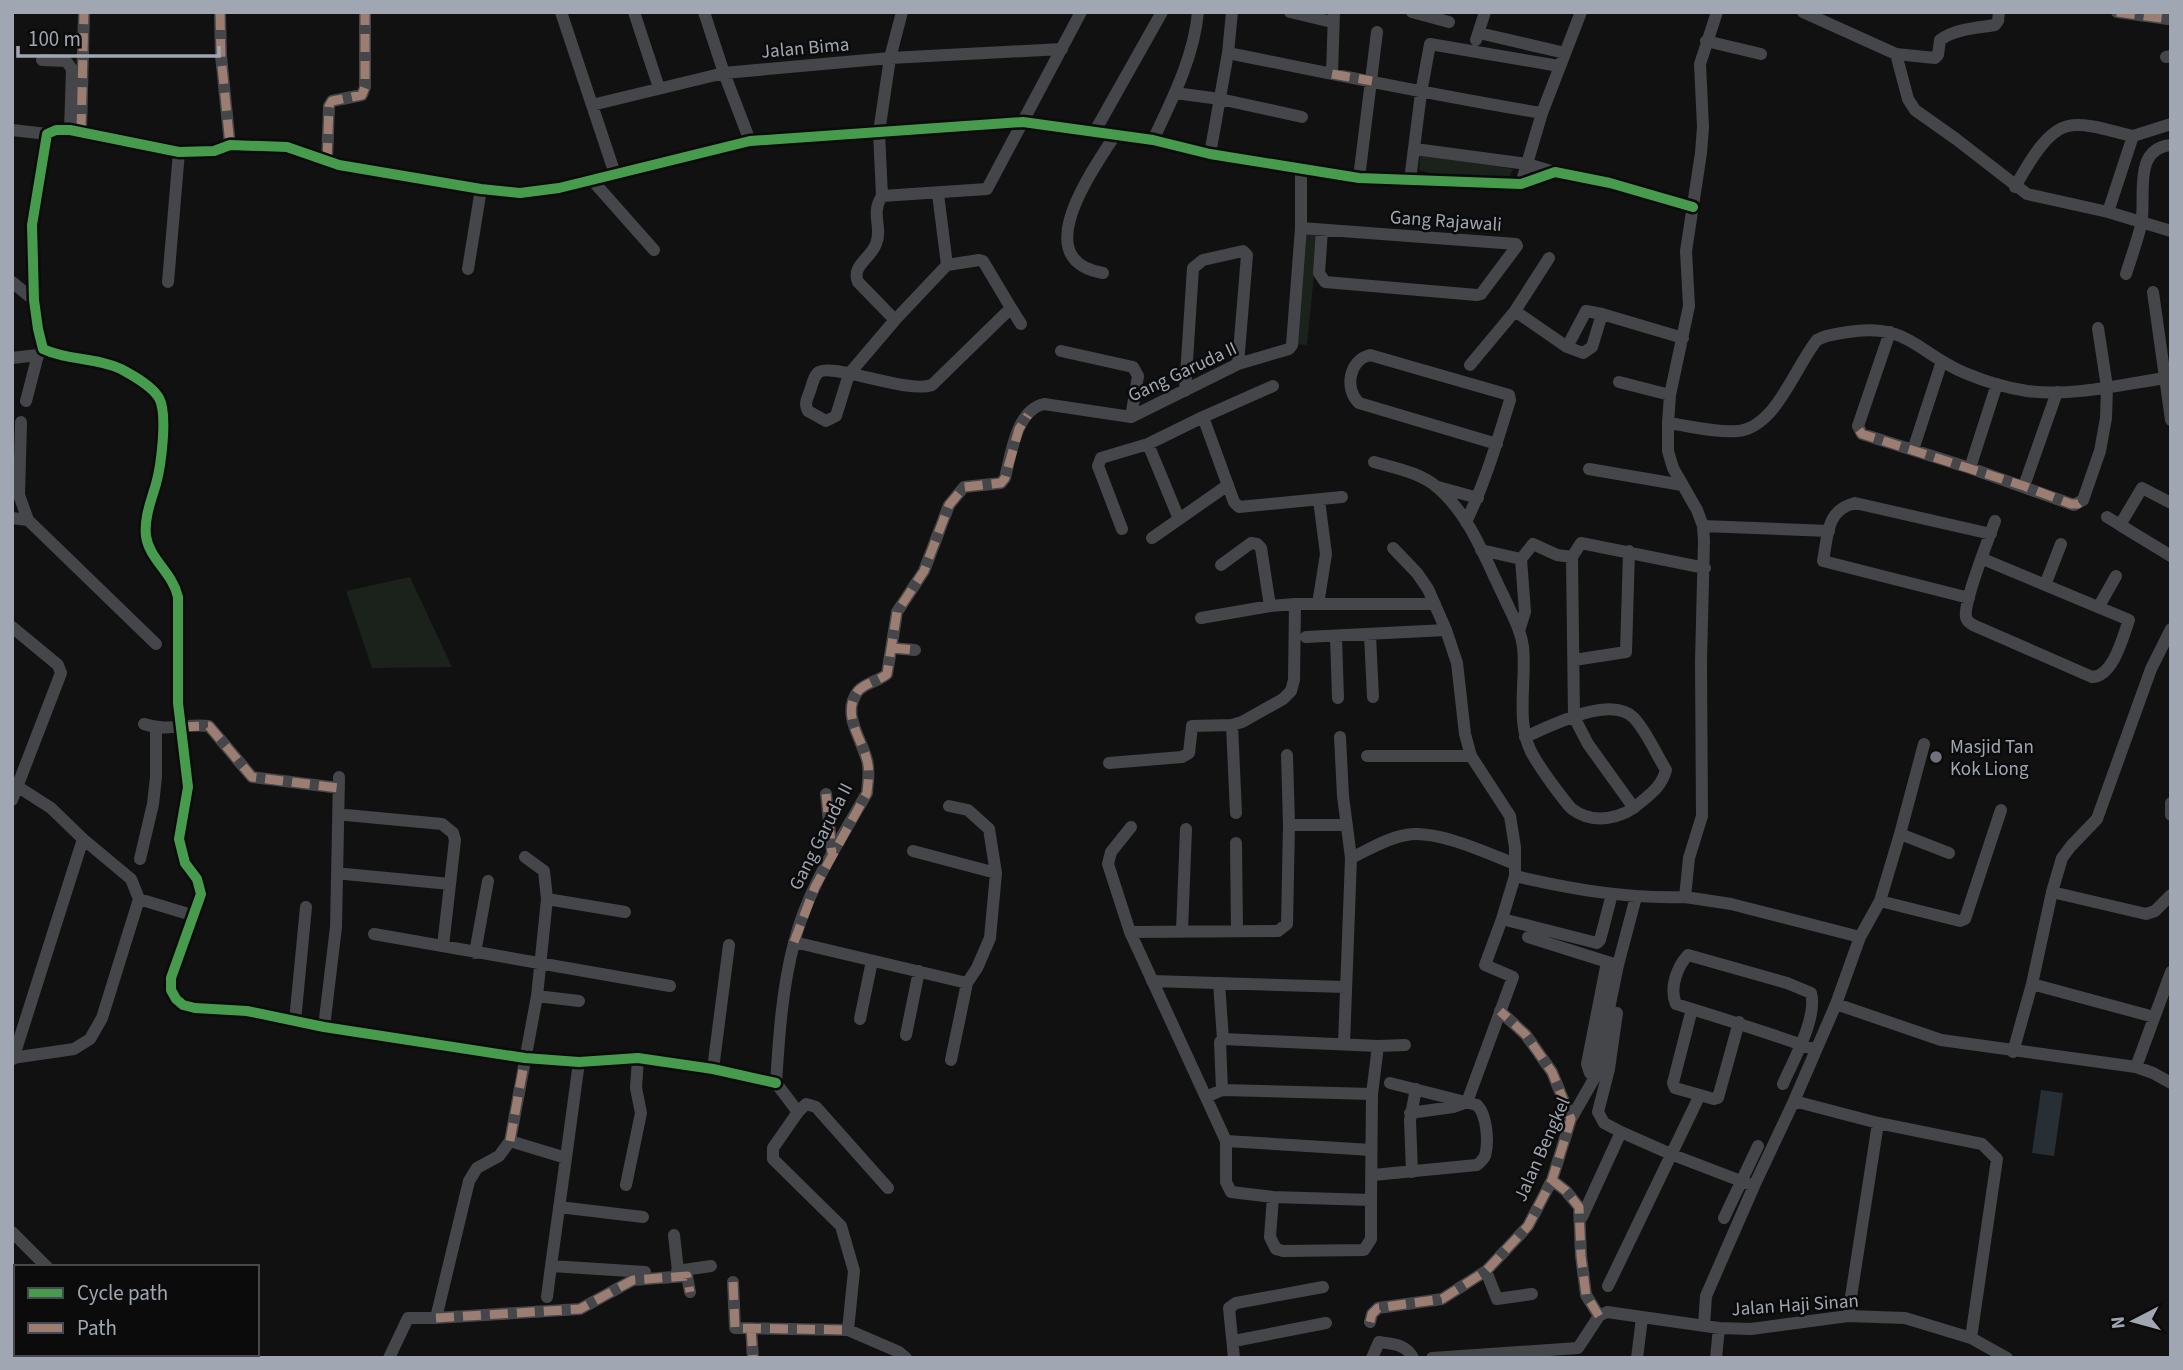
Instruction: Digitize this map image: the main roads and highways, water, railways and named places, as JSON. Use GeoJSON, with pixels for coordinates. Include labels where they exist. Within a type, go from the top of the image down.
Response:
{"type":"FeatureCollection","features":[{"type":"Feature","properties":{"kind":"place","name":"Masjid Tan Kok Liong"},"geometry":{"type":"Point","coordinates":[1936,757]}}]}
